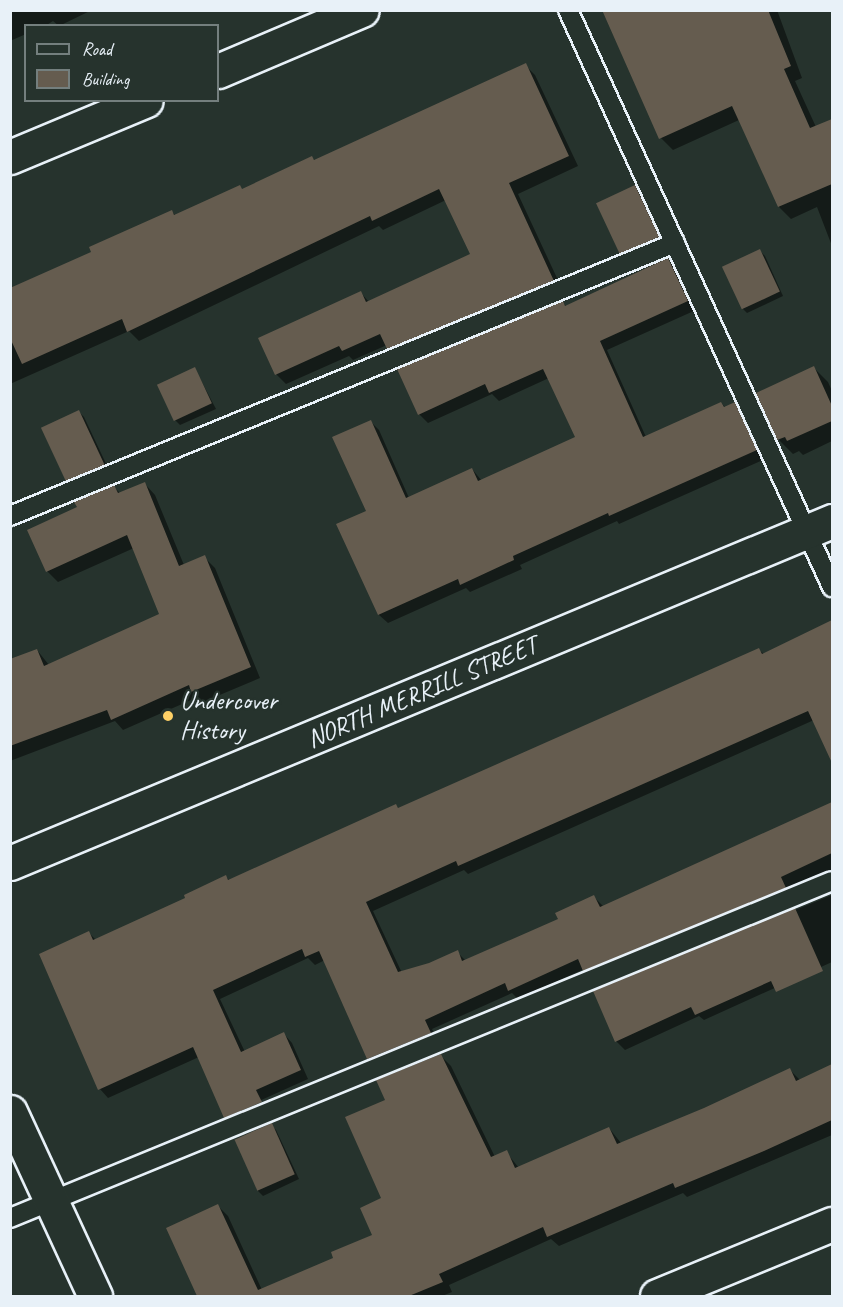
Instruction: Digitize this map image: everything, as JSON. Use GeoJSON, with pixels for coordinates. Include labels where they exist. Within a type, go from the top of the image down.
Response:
{"type":"FeatureCollection","features":[{"type":"Feature","properties":{"kind":"street"},"geometry":{"type":"LineString","coordinates":[[219,71],[362,10]]}},
{"type":"Feature","properties":{"kind":"street"},"geometry":{"type":"LineString","coordinates":[[10,157],[141,102]]}},
{"type":"Feature","properties":{"kind":"street","name":"NORTH MERRILL STREET"},"geometry":{"type":"LineString","coordinates":[[10,863],[820,526]]}},
{"type":"Feature","properties":{"kind":"street"},"geometry":{"type":"LineString","coordinates":[[10,1112],[95,1296]]}},
{"type":"Feature","properties":{"kind":"street"},"geometry":{"type":"LineString","coordinates":[[657,1296],[832,1224]]}},
{"type":"Feature","properties":{"kind":"lane"},"geometry":{"type":"LineString","coordinates":[[568,10],[675,243],[820,526],[832,586]]}},
{"type":"Feature","properties":{"kind":"lane"},"geometry":{"type":"LineString","coordinates":[[10,516],[675,243]]}},
{"type":"Feature","properties":{"kind":"lane"},"geometry":{"type":"LineString","coordinates":[[10,1218],[832,881]]}},
{"type":"Feature","properties":{"kind":"building"},"geometry":{"type":"Polygon","coordinates":[[[602,10],[768,10],[791,66],[784,69],[810,128],[832,119],[832,184],[778,207],[732,106],[659,139],[602,10]]]}},
{"type":"Feature","properties":{"kind":"building"},"geometry":{"type":"Polygon","coordinates":[[[526,63],[569,156],[509,183],[554,281],[387,349],[380,334],[342,351],[339,346],[275,375],[258,338],[361,291],[366,302],[470,254],[439,189],[372,221],[370,216],[127,332],[122,319],[22,364],[10,338],[10,288],[91,252],[89,247],[172,210],[174,215],[240,185],[242,189],[312,156],[314,160],[526,63]]]}},
{"type":"Feature","properties":{"kind":"building"},"geometry":{"type":"Polygon","coordinates":[[[635,185],[659,237],[620,255],[596,203],[635,185]]]}},
{"type":"Feature","properties":{"kind":"building"},"geometry":{"type":"Polygon","coordinates":[[[760,249],[780,292],[742,309],[722,267],[760,249]]]}},
{"type":"Feature","properties":{"kind":"building"},"geometry":{"type":"Polygon","coordinates":[[[668,258],[688,301],[600,341],[643,437],[721,402],[724,407],[735,402],[757,450],[513,556],[514,560],[460,585],[458,579],[378,615],[336,524],[366,511],[332,437],[371,420],[406,498],[472,468],[478,481],[575,437],[543,369],[489,393],[485,384],[418,415],[397,369],[563,301],[565,306],[668,258]]]}},
{"type":"Feature","properties":{"kind":"building"},"geometry":{"type":"Polygon","coordinates":[[[814,366],[832,406],[832,421],[787,441],[785,437],[777,440],[756,393],[814,366]]]}},
{"type":"Feature","properties":{"kind":"building"},"geometry":{"type":"Polygon","coordinates":[[[195,367],[212,403],[174,421],[157,385],[195,367]]]}},
{"type":"Feature","properties":{"kind":"building"},"geometry":{"type":"Polygon","coordinates":[[[79,410],[105,465],[67,483],[41,428],[79,410]]]}},
{"type":"Feature","properties":{"kind":"building"},"geometry":{"type":"Polygon","coordinates":[[[145,482],[179,566],[205,555],[251,667],[191,692],[189,685],[111,720],[107,710],[10,746],[10,659],[37,649],[44,666],[159,614],[127,535],[46,572],[27,530],[77,507],[74,502],[114,485],[118,493],[145,482]]]}},
{"type":"Feature","properties":{"kind":"building"},"geometry":{"type":"Polygon","coordinates":[[[832,620],[832,763],[808,711],[458,866],[456,861],[366,902],[398,972],[429,963],[458,950],[462,961],[558,919],[555,913],[594,895],[600,907],[832,802],[832,853],[781,877],[786,888],[583,971],[578,959],[508,991],[505,983],[425,1020],[431,1033],[367,1059],[319,951],[305,957],[302,949],[213,990],[241,1052],[284,1032],[301,1070],[256,1090],[262,1102],[224,1118],[193,1047],[98,1090],[39,954],[89,931],[93,940],[185,898],[184,895],[226,875],[228,880],[396,804],[398,808],[759,648],[762,654],[832,620]]]}},
{"type":"Feature","properties":{"kind":"building"},"geometry":{"type":"Polygon","coordinates":[[[795,908],[823,971],[776,992],[771,981],[695,1015],[691,1007],[615,1042],[593,991],[795,908]]]}},
{"type":"Feature","properties":{"kind":"building"},"geometry":{"type":"Polygon","coordinates":[[[441,1054],[491,1157],[507,1150],[515,1168],[609,1127],[617,1144],[704,1108],[790,1068],[796,1081],[832,1064],[832,1120],[675,1188],[673,1183],[547,1237],[543,1227],[439,1274],[443,1282],[409,1296],[197,1296],[166,1228],[218,1204],[258,1290],[333,1258],[331,1252],[372,1235],[360,1208],[381,1198],[345,1117],[385,1100],[376,1080],[441,1054]]]}},
{"type":"Feature","properties":{"kind":"building"},"geometry":{"type":"Polygon","coordinates":[[[272,1123],[295,1174],[257,1191],[235,1140],[272,1123]]]}},
{"type":"Feature","properties":{"kind":"place","name":"Undercover History"},"geometry":{"type":"Point","coordinates":[168,716]}}]}
